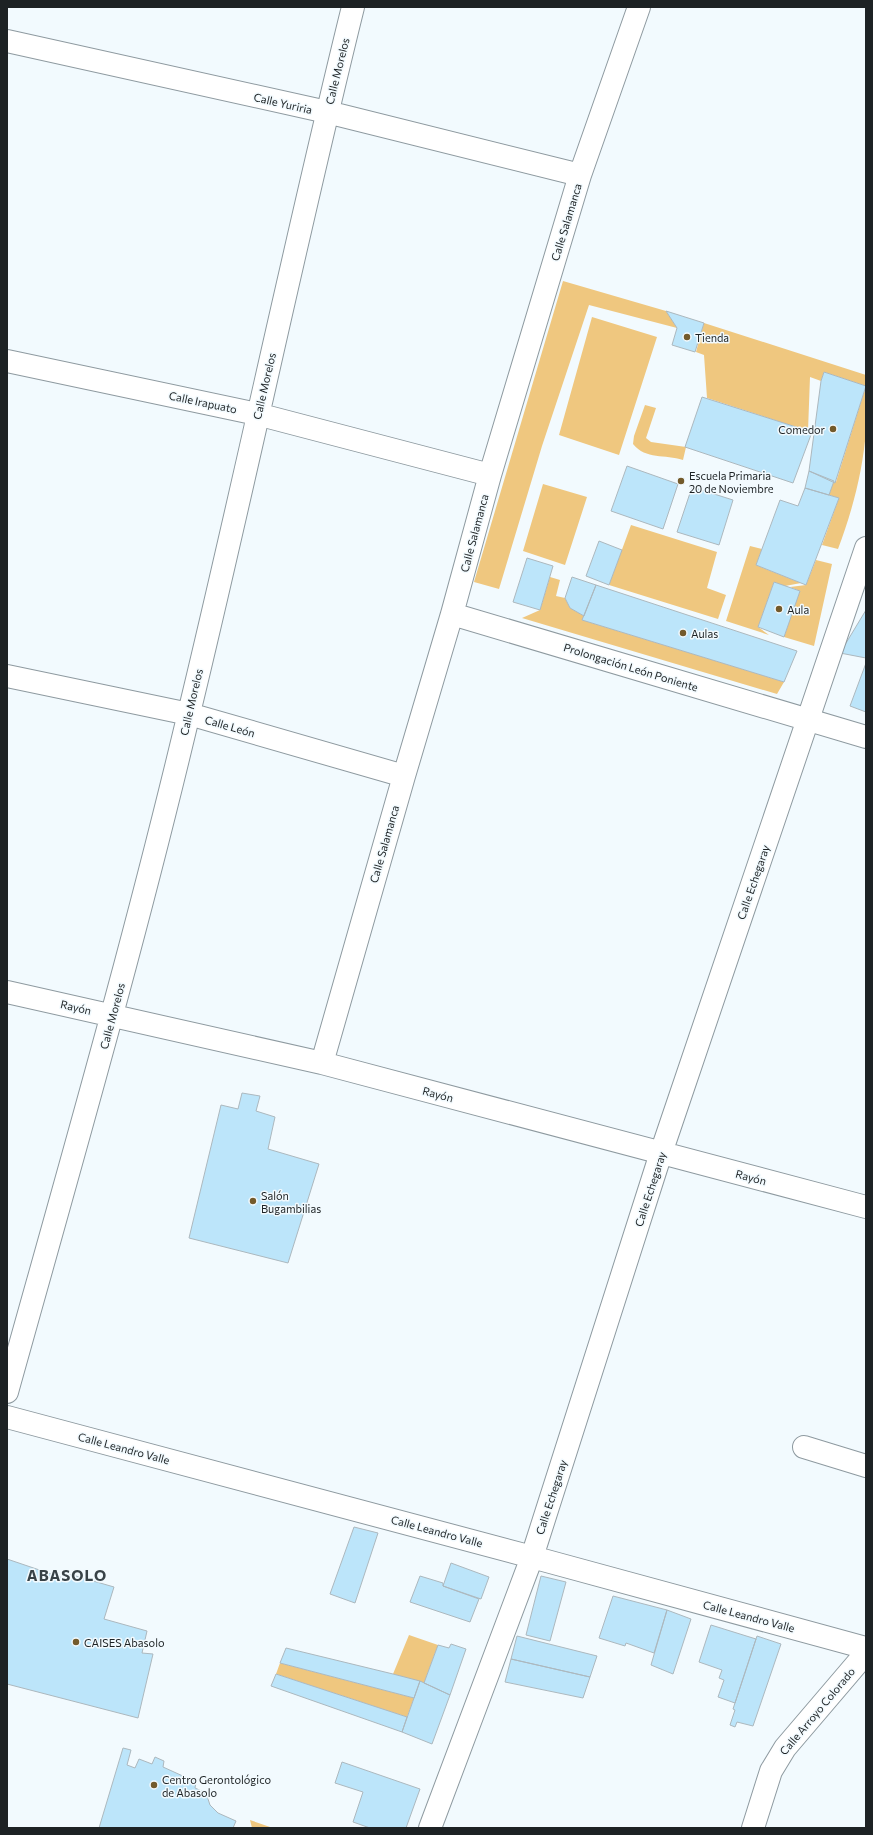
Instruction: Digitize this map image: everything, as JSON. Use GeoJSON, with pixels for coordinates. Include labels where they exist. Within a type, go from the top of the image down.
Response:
{"type":"FeatureCollection","features":[{"type":"Feature","properties":{"kind":"street","name":"Calle Morelos"},"geometry":{"type":"LineString","coordinates":[[7,1392],[112,1015],[189,714],[327,112],[353,7]]}},
{"type":"Feature","properties":{"kind":"street","name":"Calle Salamanca"},"geometry":{"type":"LineString","coordinates":[[322,1062],[452,614],[490,476],[580,175],[639,7]]}},
{"type":"Feature","properties":{"kind":"street","name":"Calle Yuriria"},"geometry":{"type":"LineString","coordinates":[[7,41],[327,112],[580,175]]}},
{"type":"Feature","properties":{"kind":"street","name":"Calle Irapuato"},"geometry":{"type":"LineString","coordinates":[[7,361],[257,414],[490,476]]}},
{"type":"Feature","properties":{"kind":"street","name":"Calle Echegaray"},"geometry":{"type":"LineString","coordinates":[[430,1828],[532,1557],[661,1154],[866,548]]}},
{"type":"Feature","properties":{"kind":"street","name":"Prolongación León Poniente"},"geometry":{"type":"LineString","coordinates":[[452,614],[866,737]]}},
{"type":"Feature","properties":{"kind":"street","name":"Calle León"},"geometry":{"type":"LineString","coordinates":[[7,676],[189,714],[404,776]]}},
{"type":"Feature","properties":{"kind":"street","name":"Rayón"},"geometry":{"type":"LineString","coordinates":[[7,992],[322,1062],[866,1208]]}},
{"type":"Feature","properties":{"kind":"street","name":"Calle Leandro Valle"},"geometry":{"type":"LineString","coordinates":[[7,1417],[866,1648]]}},
{"type":"Feature","properties":{"kind":"street"},"geometry":{"type":"LineString","coordinates":[[804,1447],[866,1466]]}},
{"type":"Feature","properties":{"kind":"street","name":"Calle Arroyo Colorado"},"geometry":{"type":"LineString","coordinates":[[754,1828],[771,1771],[785,1748],[866,1653]]}},
{"type":"Feature","properties":{"kind":"shaded area"},"geometry":{"type":"Polygon","coordinates":[[[563,281],[666,311],[677,328],[589,305],[542,446],[499,589],[474,582],[563,281]]]}},
{"type":"Feature","properties":{"kind":"shaded area"},"geometry":{"type":"Polygon","coordinates":[[[592,317],[657,337],[619,455],[559,435],[592,317]]]}},
{"type":"Feature","properties":{"kind":"shaded area"},"geometry":{"type":"Polygon","coordinates":[[[704,323],[866,375],[866,386],[824,372],[821,381],[810,377],[808,431],[707,398],[704,355],[696,352],[704,323]]]}},
{"type":"Feature","properties":{"kind":"shaded area"},"geometry":{"type":"Polygon","coordinates":[[[866,386],[865,445],[860,476],[848,521],[838,549],[822,545],[839,498],[829,495],[834,481],[836,482],[866,386]]]}},
{"type":"Feature","properties":{"kind":"shaded area"},"geometry":{"type":"Polygon","coordinates":[[[645,405],[656,408],[646,438],[651,442],[686,447],[683,460],[650,455],[638,449],[633,444],[634,436],[645,405]]]}},
{"type":"Feature","properties":{"kind":"shaded area"},"geometry":{"type":"Polygon","coordinates":[[[543,484],[587,497],[565,565],[523,551],[543,484]]]}},
{"type":"Feature","properties":{"kind":"shaded area"},"geometry":{"type":"Polygon","coordinates":[[[631,525],[717,552],[707,588],[726,595],[718,619],[609,585],[631,525]]]}},
{"type":"Feature","properties":{"kind":"shaded area"},"geometry":{"type":"Polygon","coordinates":[[[750,546],[762,549],[756,565],[801,583],[785,586],[774,582],[758,627],[769,635],[726,621],[750,546]]]}},
{"type":"Feature","properties":{"kind":"shaded area"},"geometry":{"type":"Polygon","coordinates":[[[816,560],[832,564],[814,646],[784,637],[800,591],[790,587],[806,585],[816,560]]]}},
{"type":"Feature","properties":{"kind":"shaded area"},"geometry":{"type":"Polygon","coordinates":[[[550,577],[560,580],[556,596],[565,598],[570,608],[584,616],[582,620],[784,682],[777,694],[522,618],[540,610],[550,577]]]}},
{"type":"Feature","properties":{"kind":"shaded area"},"geometry":{"type":"Polygon","coordinates":[[[409,1635],[438,1645],[424,1683],[393,1674],[409,1635]]]}},
{"type":"Feature","properties":{"kind":"shaded area"},"geometry":{"type":"Polygon","coordinates":[[[280,1663],[414,1698],[407,1717],[276,1674],[280,1663]]]}},
{"type":"Feature","properties":{"kind":"shaded area"},"geometry":{"type":"Polygon","coordinates":[[[250,1820],[273,1828],[252,1828],[250,1820]]]}},
{"type":"Feature","properties":{"kind":"building","name":"Tienda"},"geometry":{"type":"Polygon","coordinates":[[[666,311],[704,323],[695,352],[672,345],[677,328],[666,311]]]}},
{"type":"Feature","properties":{"kind":"building","name":"Comedor"},"geometry":{"type":"Polygon","coordinates":[[[824,372],[866,386],[835,483],[809,471],[821,381],[824,372]]]}},
{"type":"Feature","properties":{"kind":"building"},"geometry":{"type":"Polygon","coordinates":[[[702,397],[812,432],[793,483],[685,447],[702,397]]]}},
{"type":"Feature","properties":{"kind":"building"},"geometry":{"type":"Polygon","coordinates":[[[627,466],[678,484],[663,529],[611,511],[627,466]]]}},
{"type":"Feature","properties":{"kind":"building"},"geometry":{"type":"Polygon","coordinates":[[[809,471],[834,481],[829,495],[805,488],[809,471]]]}},
{"type":"Feature","properties":{"kind":"building"},"geometry":{"type":"Polygon","coordinates":[[[692,487],[733,500],[719,545],[677,532],[692,487]]]}},
{"type":"Feature","properties":{"kind":"building"},"geometry":{"type":"Polygon","coordinates":[[[805,488],[839,498],[806,585],[756,565],[780,500],[798,506],[805,488]]]}},
{"type":"Feature","properties":{"kind":"building"},"geometry":{"type":"Polygon","coordinates":[[[599,541],[622,550],[609,585],[586,576],[599,541]]]}},
{"type":"Feature","properties":{"kind":"building"},"geometry":{"type":"Polygon","coordinates":[[[527,558],[553,566],[540,610],[513,602],[527,558]]]}},
{"type":"Feature","properties":{"kind":"building"},"geometry":{"type":"Polygon","coordinates":[[[572,577],[596,585],[584,616],[570,608],[565,598],[572,577]]]}},
{"type":"Feature","properties":{"kind":"building","name":"Aula"},"geometry":{"type":"Polygon","coordinates":[[[774,582],[800,591],[784,637],[758,627],[774,582]]]}},
{"type":"Feature","properties":{"kind":"building","name":"Aulas"},"geometry":{"type":"Polygon","coordinates":[[[596,585],[797,651],[784,682],[582,620],[596,585]]]}},
{"type":"Feature","properties":{"kind":"building"},"geometry":{"type":"Polygon","coordinates":[[[866,610],[866,658],[840,653],[866,610]]]}},
{"type":"Feature","properties":{"kind":"building"},"geometry":{"type":"Polygon","coordinates":[[[866,663],[866,712],[850,706],[866,663]]]}},
{"type":"Feature","properties":{"kind":"building","name":"Salón Bugambilias"},"geometry":{"type":"Polygon","coordinates":[[[242,1093],[260,1096],[256,1111],[275,1117],[268,1149],[319,1164],[288,1263],[189,1238],[221,1105],[238,1109],[242,1093]]]}},
{"type":"Feature","properties":{"kind":"building"},"geometry":{"type":"Polygon","coordinates":[[[354,1527],[378,1533],[355,1603],[330,1594],[354,1527]]]}},
{"type":"Feature","properties":{"kind":"building","name":"CAISES Abasolo"},"geometry":{"type":"Polygon","coordinates":[[[7,1559],[66,1579],[69,1574],[114,1587],[104,1619],[147,1631],[142,1653],[153,1654],[138,1718],[7,1684],[7,1559]]]}},
{"type":"Feature","properties":{"kind":"building"},"geometry":{"type":"Polygon","coordinates":[[[451,1563],[489,1577],[481,1599],[443,1586],[451,1563]]]}},
{"type":"Feature","properties":{"kind":"building"},"geometry":{"type":"Polygon","coordinates":[[[420,1576],[443,1583],[443,1586],[479,1599],[470,1622],[410,1602],[420,1576]]]}},
{"type":"Feature","properties":{"kind":"building"},"geometry":{"type":"Polygon","coordinates":[[[541,1576],[566,1582],[550,1641],[526,1635],[541,1576]]]}},
{"type":"Feature","properties":{"kind":"building"},"geometry":{"type":"Polygon","coordinates":[[[613,1596],[667,1610],[654,1653],[626,1643],[625,1646],[599,1638],[613,1596]]]}},
{"type":"Feature","properties":{"kind":"building"},"geometry":{"type":"Polygon","coordinates":[[[667,1610],[691,1619],[673,1674],[651,1665],[667,1610]]]}},
{"type":"Feature","properties":{"kind":"building"},"geometry":{"type":"Polygon","coordinates":[[[711,1625],[756,1639],[735,1703],[718,1697],[724,1680],[719,1678],[722,1670],[699,1662],[711,1625]]]}},
{"type":"Feature","properties":{"kind":"building"},"geometry":{"type":"Polygon","coordinates":[[[517,1636],[597,1656],[590,1677],[511,1659],[517,1636]]]}},
{"type":"Feature","properties":{"kind":"building"},"geometry":{"type":"Polygon","coordinates":[[[757,1636],[781,1644],[753,1726],[737,1722],[735,1727],[730,1725],[735,1710],[733,1709],[757,1636]]]}},
{"type":"Feature","properties":{"kind":"building"},"geometry":{"type":"Polygon","coordinates":[[[451,1644],[466,1649],[450,1695],[424,1683],[438,1645],[449,1648],[451,1644]]]}},
{"type":"Feature","properties":{"kind":"building"},"geometry":{"type":"Polygon","coordinates":[[[286,1648],[420,1681],[414,1698],[280,1663],[286,1648]]]}},
{"type":"Feature","properties":{"kind":"building"},"geometry":{"type":"Polygon","coordinates":[[[511,1659],[590,1677],[583,1698],[505,1682],[511,1659]]]}},
{"type":"Feature","properties":{"kind":"building"},"geometry":{"type":"Polygon","coordinates":[[[276,1674],[407,1717],[402,1732],[271,1686],[276,1674]]]}},
{"type":"Feature","properties":{"kind":"building"},"geometry":{"type":"Polygon","coordinates":[[[420,1681],[450,1695],[432,1744],[402,1732],[420,1681]]]}},
{"type":"Feature","properties":{"kind":"building","name":"Centro Gerontológico de Abasolo"},"geometry":{"type":"Polygon","coordinates":[[[123,1748],[131,1750],[127,1765],[135,1768],[139,1759],[152,1764],[155,1757],[164,1761],[163,1767],[196,1782],[195,1788],[206,1793],[210,1805],[218,1813],[236,1821],[233,1828],[99,1828],[123,1748]]]}},
{"type":"Feature","properties":{"kind":"building"},"geometry":{"type":"Polygon","coordinates":[[[342,1762],[420,1789],[406,1828],[370,1828],[353,1822],[363,1792],[335,1783],[342,1762]]]}},
{"type":"Feature","properties":{"kind":"place","name":"Tienda"},"geometry":{"type":"Point","coordinates":[687,337]}},
{"type":"Feature","properties":{"kind":"place","name":"Comedor"},"geometry":{"type":"Point","coordinates":[833,429]}},
{"type":"Feature","properties":{"kind":"place","name":"Escuela Primaria 20 de Noviembre"},"geometry":{"type":"Point","coordinates":[681,481]}},
{"type":"Feature","properties":{"kind":"place","name":"Aula"},"geometry":{"type":"Point","coordinates":[779,609]}},
{"type":"Feature","properties":{"kind":"place","name":"Aulas"},"geometry":{"type":"Point","coordinates":[683,633]}},
{"type":"Feature","properties":{"kind":"place","name":"Salón Bugambilias"},"geometry":{"type":"Point","coordinates":[253,1201]}},
{"type":"Feature","properties":{"kind":"place","name":"CAISES Abasolo"},"geometry":{"type":"Point","coordinates":[76,1642]}},
{"type":"Feature","properties":{"kind":"place","name":"Centro Gerontológico de Abasolo"},"geometry":{"type":"Point","coordinates":[154,1785]}},
{"type":"Feature","properties":{"kind":"district","name":"ABASOLO"},"geometry":{"type":"Point","coordinates":[67,1575]}}]}
